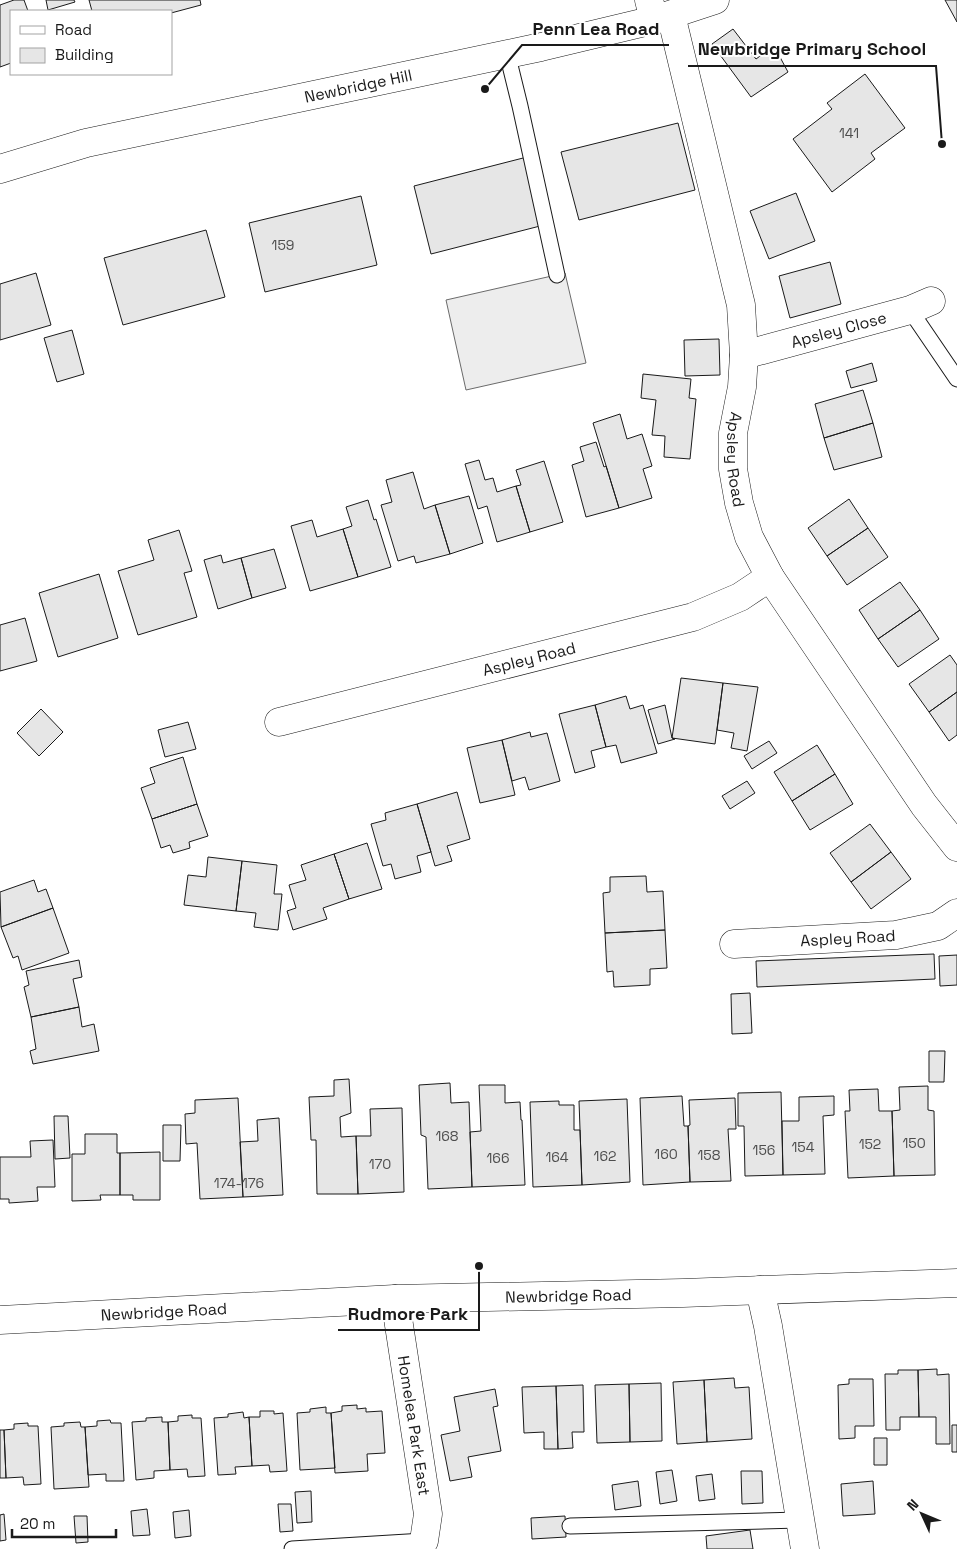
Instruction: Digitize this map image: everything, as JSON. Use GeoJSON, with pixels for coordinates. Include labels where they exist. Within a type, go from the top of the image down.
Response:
{"type":"FeatureCollection","features":[{"type":"Feature","properties":{"kind":"street","name":"Newbridge Hill"},"geometry":{"type":"LineString","coordinates":[[0,169],[86,143],[507,54],[658,12],[715,0]]}},
{"type":"Feature","properties":{"kind":"street","name":"Apsley Road"},"geometry":{"type":"LineString","coordinates":[[658,12],[741,305],[744,355],[742,387],[733,433],[733,469],[739,504],[749,537],[770,578],[924,805],[957,848]]}},
{"type":"Feature","properties":{"kind":"street","name":"Apsley Close"},"geometry":{"type":"LineString","coordinates":[[744,355],[920,306]]}},
{"type":"Feature","properties":{"kind":"street","name":"Aspley Road"},"geometry":{"type":"LineString","coordinates":[[279,722],[693,617],[740,597],[770,578]]}},
{"type":"Feature","properties":{"kind":"street","name":"Aspley Road"},"geometry":{"type":"LineString","coordinates":[[734,944],[896,935],[938,926],[957,913]]}},
{"type":"Feature","properties":{"kind":"street","name":"Newbridge Road"},"geometry":{"type":"LineString","coordinates":[[0,1320],[395,1299],[957,1283]]}},
{"type":"Feature","properties":{"kind":"street"},"geometry":{"type":"LineString","coordinates":[[760,1290],[768,1326],[805,1549]]}},
{"type":"Feature","properties":{"kind":"street","name":"Homelea Park East"},"geometry":{"type":"LineString","coordinates":[[395,1299],[428,1514],[421,1545]]}},
{"type":"Feature","properties":{"kind":"lane"},"geometry":{"type":"LineString","coordinates":[[507,54],[557,275]]}},
{"type":"Feature","properties":{"kind":"lane"},"geometry":{"type":"LineString","coordinates":[[920,306],[957,379]]}},
{"type":"Feature","properties":{"kind":"lane"},"geometry":{"type":"LineString","coordinates":[[570,1526],[799,1520]]}},
{"type":"Feature","properties":{"kind":"lane"},"geometry":{"type":"LineString","coordinates":[[292,1549],[421,1545]]}},
{"type":"Feature","properties":{"kind":"shaded area"},"geometry":{"type":"Polygon","coordinates":[[[565,273],[586,363],[466,390],[446,300],[565,273]]]}},
{"type":"Feature","properties":{"kind":"building"},"geometry":{"type":"Polygon","coordinates":[[[14,0],[24,0],[28,10],[10,10],[10,63],[0,67],[0,5],[14,0]]]}},
{"type":"Feature","properties":{"kind":"building"},"geometry":{"type":"Polygon","coordinates":[[[46,0],[74,0],[75,2],[48,10],[46,0]]]}},
{"type":"Feature","properties":{"kind":"building"},"geometry":{"type":"Polygon","coordinates":[[[89,0],[200,0],[201,5],[172,13],[172,10],[92,10],[89,0]]]}},
{"type":"Feature","properties":{"kind":"building"},"geometry":{"type":"Polygon","coordinates":[[[945,0],[957,0],[957,22],[945,0]]]}},
{"type":"Feature","properties":{"kind":"building"},"geometry":{"type":"Polygon","coordinates":[[[733,29],[756,59],[774,46],[788,72],[751,97],[712,44],[733,29]]]}},
{"type":"Feature","properties":{"kind":"building"},"geometry":{"type":"Polygon","coordinates":[[[865,74],[905,128],[871,153],[875,159],[832,192],[793,139],[832,109],[827,103],[865,74]]]}},
{"type":"Feature","properties":{"kind":"building"},"geometry":{"type":"Polygon","coordinates":[[[678,123],[695,190],[579,220],[561,152],[678,123]]]}},
{"type":"Feature","properties":{"kind":"building"},"geometry":{"type":"Polygon","coordinates":[[[527,157],[544,225],[431,254],[414,186],[527,157]]]}},
{"type":"Feature","properties":{"kind":"building"},"geometry":{"type":"Polygon","coordinates":[[[796,193],[815,241],[769,259],[750,211],[796,193]]]}},
{"type":"Feature","properties":{"kind":"building"},"geometry":{"type":"Polygon","coordinates":[[[361,196],[377,265],[265,292],[249,223],[361,196]]]}},
{"type":"Feature","properties":{"kind":"building"},"geometry":{"type":"Polygon","coordinates":[[[206,230],[225,297],[123,325],[104,258],[206,230]]]}},
{"type":"Feature","properties":{"kind":"building"},"geometry":{"type":"Polygon","coordinates":[[[830,262],[841,304],[790,318],[779,276],[830,262]]]}},
{"type":"Feature","properties":{"kind":"building"},"geometry":{"type":"Polygon","coordinates":[[[36,273],[51,325],[0,340],[0,284],[36,273]]]}},
{"type":"Feature","properties":{"kind":"building"},"geometry":{"type":"Polygon","coordinates":[[[72,330],[84,374],[57,382],[44,338],[72,330]]]}},
{"type":"Feature","properties":{"kind":"building"},"geometry":{"type":"Polygon","coordinates":[[[719,339],[720,375],[685,376],[684,340],[719,339]]]}},
{"type":"Feature","properties":{"kind":"building"},"geometry":{"type":"Polygon","coordinates":[[[872,363],[877,381],[851,388],[846,371],[872,363]]]}},
{"type":"Feature","properties":{"kind":"building"},"geometry":{"type":"Polygon","coordinates":[[[643,374],[691,379],[689,398],[696,399],[690,459],[664,457],[665,436],[652,435],[656,400],[641,398],[643,374]]]}},
{"type":"Feature","properties":{"kind":"building"},"geometry":{"type":"Polygon","coordinates":[[[863,390],[873,423],[824,438],[815,404],[863,390]]]}},
{"type":"Feature","properties":{"kind":"building"},"geometry":{"type":"Polygon","coordinates":[[[620,414],[627,439],[642,434],[652,466],[643,469],[652,498],[619,508],[593,423],[620,414]]]}},
{"type":"Feature","properties":{"kind":"building"},"geometry":{"type":"Polygon","coordinates":[[[873,423],[882,457],[834,470],[824,438],[873,423]]]}},
{"type":"Feature","properties":{"kind":"building"},"geometry":{"type":"Polygon","coordinates":[[[596,442],[604,467],[606,466],[619,508],[586,517],[572,465],[584,461],[580,447],[596,442]]]}},
{"type":"Feature","properties":{"kind":"building"},"geometry":{"type":"Polygon","coordinates":[[[479,460],[485,480],[493,478],[497,492],[516,486],[530,532],[497,542],[487,506],[478,509],[465,464],[479,460]]]}},
{"type":"Feature","properties":{"kind":"building"},"geometry":{"type":"Polygon","coordinates":[[[544,461],[563,522],[530,532],[516,486],[521,485],[516,470],[544,461]]]}},
{"type":"Feature","properties":{"kind":"building"},"geometry":{"type":"Polygon","coordinates":[[[413,472],[424,509],[435,505],[450,554],[416,563],[414,556],[398,561],[381,505],[392,502],[386,480],[413,472]]]}},
{"type":"Feature","properties":{"kind":"building"},"geometry":{"type":"Polygon","coordinates":[[[469,496],[483,543],[450,554],[435,505],[469,496]]]}},
{"type":"Feature","properties":{"kind":"building"},"geometry":{"type":"Polygon","coordinates":[[[849,499],[868,528],[827,556],[808,528],[849,499]]]}},
{"type":"Feature","properties":{"kind":"building"},"geometry":{"type":"Polygon","coordinates":[[[368,500],[391,567],[358,577],[343,529],[352,526],[346,507],[368,500]]]}},
{"type":"Feature","properties":{"kind":"building"},"geometry":{"type":"Polygon","coordinates":[[[312,520],[317,537],[343,529],[358,577],[310,591],[291,526],[312,520]]]}},
{"type":"Feature","properties":{"kind":"building"},"geometry":{"type":"Polygon","coordinates":[[[868,528],[888,557],[847,585],[827,556],[868,528]]]}},
{"type":"Feature","properties":{"kind":"building"},"geometry":{"type":"Polygon","coordinates":[[[179,530],[192,571],[184,573],[197,617],[138,635],[118,571],[154,560],[148,540],[179,530]]]}},
{"type":"Feature","properties":{"kind":"building"},"geometry":{"type":"Polygon","coordinates":[[[274,549],[286,588],[252,598],[241,558],[274,549]]]}},
{"type":"Feature","properties":{"kind":"building"},"geometry":{"type":"Polygon","coordinates":[[[221,555],[223,563],[241,558],[252,598],[218,609],[204,560],[221,555]]]}},
{"type":"Feature","properties":{"kind":"building"},"geometry":{"type":"Polygon","coordinates":[[[99,574],[118,638],[58,657],[39,593],[99,574]]]}},
{"type":"Feature","properties":{"kind":"building"},"geometry":{"type":"Polygon","coordinates":[[[900,582],[920,610],[878,639],[859,610],[900,582]]]}},
{"type":"Feature","properties":{"kind":"building"},"geometry":{"type":"Polygon","coordinates":[[[920,610],[939,639],[898,667],[878,639],[920,610]]]}},
{"type":"Feature","properties":{"kind":"building"},"geometry":{"type":"Polygon","coordinates":[[[25,618],[37,661],[0,671],[0,625],[25,618]]]}},
{"type":"Feature","properties":{"kind":"building"},"geometry":{"type":"Polygon","coordinates":[[[950,655],[957,665],[957,692],[929,712],[909,684],[950,655]]]}},
{"type":"Feature","properties":{"kind":"building"},"geometry":{"type":"Polygon","coordinates":[[[681,678],[723,683],[715,744],[672,738],[681,678]]]}},
{"type":"Feature","properties":{"kind":"building"},"geometry":{"type":"Polygon","coordinates":[[[723,683],[758,687],[747,751],[731,748],[734,733],[717,730],[723,683]]]}},
{"type":"Feature","properties":{"kind":"building"},"geometry":{"type":"Polygon","coordinates":[[[957,692],[957,735],[949,741],[929,712],[957,692]]]}},
{"type":"Feature","properties":{"kind":"building"},"geometry":{"type":"Polygon","coordinates":[[[626,696],[630,709],[643,705],[657,753],[621,763],[616,745],[606,747],[595,705],[626,696]]]}},
{"type":"Feature","properties":{"kind":"building"},"geometry":{"type":"Polygon","coordinates":[[[595,705],[606,747],[591,751],[595,767],[575,773],[559,714],[595,705]]]}},
{"type":"Feature","properties":{"kind":"building"},"geometry":{"type":"Polygon","coordinates":[[[665,705],[672,738],[675,739],[658,744],[648,710],[665,705]]]}},
{"type":"Feature","properties":{"kind":"building"},"geometry":{"type":"Polygon","coordinates":[[[41,709],[63,732],[39,756],[17,733],[41,709]]]}},
{"type":"Feature","properties":{"kind":"building"},"geometry":{"type":"Polygon","coordinates":[[[188,722],[196,749],[165,757],[158,730],[188,722]]]}},
{"type":"Feature","properties":{"kind":"building"},"geometry":{"type":"Polygon","coordinates":[[[530,732],[531,737],[547,733],[560,781],[529,790],[525,777],[512,781],[502,740],[530,732]]]}},
{"type":"Feature","properties":{"kind":"building"},"geometry":{"type":"Polygon","coordinates":[[[502,740],[515,795],[480,803],[467,748],[502,740]]]}},
{"type":"Feature","properties":{"kind":"building"},"geometry":{"type":"Polygon","coordinates":[[[769,741],[777,753],[752,769],[744,756],[769,741]]]}},
{"type":"Feature","properties":{"kind":"building"},"geometry":{"type":"Polygon","coordinates":[[[817,745],[835,774],[792,801],[774,772],[817,745]]]}},
{"type":"Feature","properties":{"kind":"building"},"geometry":{"type":"Polygon","coordinates":[[[183,757],[197,804],[152,819],[141,788],[155,783],[150,768],[183,757]]]}},
{"type":"Feature","properties":{"kind":"building"},"geometry":{"type":"Polygon","coordinates":[[[835,774],[853,804],[810,830],[792,801],[835,774]]]}},
{"type":"Feature","properties":{"kind":"building"},"geometry":{"type":"Polygon","coordinates":[[[747,781],[755,793],[730,809],[722,796],[747,781]]]}},
{"type":"Feature","properties":{"kind":"building"},"geometry":{"type":"Polygon","coordinates":[[[457,792],[470,839],[447,846],[452,861],[435,866],[417,804],[457,792]]]}},
{"type":"Feature","properties":{"kind":"building"},"geometry":{"type":"Polygon","coordinates":[[[197,804],[208,836],[189,842],[190,848],[173,853],[170,845],[161,848],[152,819],[197,804]]]}},
{"type":"Feature","properties":{"kind":"building"},"geometry":{"type":"Polygon","coordinates":[[[417,804],[431,852],[417,856],[421,872],[395,879],[391,864],[383,866],[371,824],[386,820],[385,813],[417,804]]]}},
{"type":"Feature","properties":{"kind":"building"},"geometry":{"type":"Polygon","coordinates":[[[870,824],[891,852],[851,882],[830,853],[870,824]]]}},
{"type":"Feature","properties":{"kind":"building"},"geometry":{"type":"Polygon","coordinates":[[[367,843],[382,889],[349,899],[334,854],[367,843]]]}},
{"type":"Feature","properties":{"kind":"building"},"geometry":{"type":"Polygon","coordinates":[[[891,852],[911,879],[871,909],[851,882],[891,852]]]}},
{"type":"Feature","properties":{"kind":"building"},"geometry":{"type":"Polygon","coordinates":[[[334,854],[349,899],[323,908],[327,919],[293,930],[287,911],[296,908],[289,885],[306,880],[301,865],[334,854]]]}},
{"type":"Feature","properties":{"kind":"building"},"geometry":{"type":"Polygon","coordinates":[[[208,857],[242,861],[236,911],[184,905],[188,875],[206,877],[208,857]]]}},
{"type":"Feature","properties":{"kind":"building"},"geometry":{"type":"Polygon","coordinates":[[[242,861],[277,865],[274,894],[282,894],[278,930],[254,927],[256,913],[236,911],[242,861]]]}},
{"type":"Feature","properties":{"kind":"building"},"geometry":{"type":"Polygon","coordinates":[[[646,876],[647,892],[663,891],[665,930],[605,933],[603,893],[610,892],[610,877],[646,876]]]}},
{"type":"Feature","properties":{"kind":"building"},"geometry":{"type":"Polygon","coordinates":[[[34,880],[38,892],[46,889],[53,908],[1,927],[0,892],[34,880]]]}},
{"type":"Feature","properties":{"kind":"building"},"geometry":{"type":"Polygon","coordinates":[[[53,908],[69,953],[22,970],[18,956],[13,958],[1,927],[53,908]]]}},
{"type":"Feature","properties":{"kind":"building"},"geometry":{"type":"Polygon","coordinates":[[[665,930],[667,968],[650,969],[650,985],[614,987],[613,971],[607,972],[605,933],[665,930]]]}},
{"type":"Feature","properties":{"kind":"building"},"geometry":{"type":"Polygon","coordinates":[[[934,954],[935,979],[757,987],[756,961],[934,954]]]}},
{"type":"Feature","properties":{"kind":"building"},"geometry":{"type":"Polygon","coordinates":[[[957,955],[957,985],[940,986],[939,956],[957,955]]]}},
{"type":"Feature","properties":{"kind":"building"},"geometry":{"type":"Polygon","coordinates":[[[79,960],[82,977],[73,979],[79,1007],[31,1017],[24,987],[29,985],[26,971],[79,960]]]}},
{"type":"Feature","properties":{"kind":"building"},"geometry":{"type":"Polygon","coordinates":[[[750,993],[752,1033],[732,1034],[731,994],[750,993]]]}},
{"type":"Feature","properties":{"kind":"building"},"geometry":{"type":"Polygon","coordinates":[[[79,1007],[82,1027],[94,1024],[99,1051],[33,1064],[30,1051],[36,1049],[31,1017],[79,1007]]]}},
{"type":"Feature","properties":{"kind":"building"},"geometry":{"type":"Polygon","coordinates":[[[929,1051],[945,1051],[944,1082],[929,1082],[929,1051]]]}},
{"type":"Feature","properties":{"kind":"building"},"geometry":{"type":"Polygon","coordinates":[[[349,1079],[351,1113],[340,1117],[341,1137],[356,1136],[358,1194],[317,1194],[316,1140],[311,1140],[309,1097],[334,1096],[334,1080],[349,1079]]]}},
{"type":"Feature","properties":{"kind":"building"},"geometry":{"type":"Polygon","coordinates":[[[450,1083],[451,1103],[469,1102],[472,1187],[428,1189],[426,1137],[421,1135],[419,1085],[450,1083]]]}},
{"type":"Feature","properties":{"kind":"building"},"geometry":{"type":"Polygon","coordinates":[[[479,1085],[505,1085],[505,1103],[520,1102],[525,1185],[472,1187],[470,1132],[481,1131],[479,1085]]]}},
{"type":"Feature","properties":{"kind":"building"},"geometry":{"type":"Polygon","coordinates":[[[928,1086],[928,1110],[934,1111],[935,1175],[894,1176],[892,1111],[900,1110],[899,1087],[928,1086]]]}},
{"type":"Feature","properties":{"kind":"building"},"geometry":{"type":"Polygon","coordinates":[[[878,1089],[879,1111],[892,1111],[894,1176],[848,1178],[845,1111],[850,1111],[849,1090],[878,1089]]]}},
{"type":"Feature","properties":{"kind":"building"},"geometry":{"type":"Polygon","coordinates":[[[781,1092],[783,1175],[745,1176],[744,1126],[738,1126],[738,1093],[781,1092]]]}},
{"type":"Feature","properties":{"kind":"building"},"geometry":{"type":"Polygon","coordinates":[[[682,1096],[684,1126],[688,1126],[690,1182],[643,1185],[640,1098],[682,1096]]]}},
{"type":"Feature","properties":{"kind":"building"},"geometry":{"type":"Polygon","coordinates":[[[834,1096],[834,1115],[823,1116],[825,1174],[783,1175],[782,1121],[799,1121],[799,1097],[834,1096]]]}},
{"type":"Feature","properties":{"kind":"building"},"geometry":{"type":"Polygon","coordinates":[[[238,1098],[243,1197],[200,1199],[197,1143],[186,1144],[185,1114],[195,1113],[195,1100],[238,1098]]]}},
{"type":"Feature","properties":{"kind":"building"},"geometry":{"type":"Polygon","coordinates":[[[735,1098],[736,1129],[728,1129],[731,1181],[690,1182],[689,1100],[735,1098]]]}},
{"type":"Feature","properties":{"kind":"building"},"geometry":{"type":"Polygon","coordinates":[[[627,1099],[630,1182],[582,1185],[579,1101],[627,1099]]]}},
{"type":"Feature","properties":{"kind":"building"},"geometry":{"type":"Polygon","coordinates":[[[559,1101],[559,1105],[574,1105],[574,1130],[580,1130],[582,1185],[533,1187],[530,1102],[559,1101]]]}},
{"type":"Feature","properties":{"kind":"building"},"geometry":{"type":"Polygon","coordinates":[[[402,1108],[404,1192],[358,1194],[356,1136],[371,1136],[370,1109],[402,1108]]]}},
{"type":"Feature","properties":{"kind":"building"},"geometry":{"type":"Polygon","coordinates":[[[54,1116],[68,1116],[70,1158],[55,1159],[54,1116]]]}},
{"type":"Feature","properties":{"kind":"building"},"geometry":{"type":"Polygon","coordinates":[[[279,1118],[283,1195],[243,1197],[240,1142],[258,1141],[257,1120],[279,1118]]]}},
{"type":"Feature","properties":{"kind":"building"},"geometry":{"type":"Polygon","coordinates":[[[163,1125],[181,1125],[180,1161],[163,1161],[163,1125]]]}},
{"type":"Feature","properties":{"kind":"building"},"geometry":{"type":"Polygon","coordinates":[[[85,1134],[117,1134],[117,1153],[120,1153],[120,1195],[100,1195],[101,1200],[72,1201],[72,1154],[85,1154],[85,1134]]]}},
{"type":"Feature","properties":{"kind":"building"},"geometry":{"type":"Polygon","coordinates":[[[53,1140],[55,1187],[37,1187],[38,1201],[9,1203],[9,1199],[0,1199],[0,1157],[31,1157],[30,1141],[53,1140]]]}},
{"type":"Feature","properties":{"kind":"building"},"geometry":{"type":"Polygon","coordinates":[[[160,1152],[160,1200],[133,1200],[133,1195],[120,1195],[120,1153],[160,1152]]]}},
{"type":"Feature","properties":{"kind":"building"},"geometry":{"type":"Polygon","coordinates":[[[937,1369],[937,1375],[949,1374],[950,1444],[936,1444],[936,1417],[919,1417],[918,1370],[937,1369]]]}},
{"type":"Feature","properties":{"kind":"building"},"geometry":{"type":"Polygon","coordinates":[[[898,1370],[918,1370],[919,1417],[900,1417],[900,1430],[886,1430],[885,1374],[898,1374],[898,1370]]]}},
{"type":"Feature","properties":{"kind":"building"},"geometry":{"type":"Polygon","coordinates":[[[734,1378],[735,1388],[749,1387],[752,1439],[707,1442],[704,1380],[734,1378]]]}},
{"type":"Feature","properties":{"kind":"building"},"geometry":{"type":"Polygon","coordinates":[[[849,1379],[873,1379],[874,1426],[855,1426],[855,1438],[839,1439],[838,1385],[849,1384],[849,1379]]]}},
{"type":"Feature","properties":{"kind":"building"},"geometry":{"type":"Polygon","coordinates":[[[704,1380],[707,1442],[677,1444],[673,1382],[704,1380]]]}},
{"type":"Feature","properties":{"kind":"building"},"geometry":{"type":"Polygon","coordinates":[[[661,1383],[662,1441],[630,1442],[629,1384],[661,1383]]]}},
{"type":"Feature","properties":{"kind":"building"},"geometry":{"type":"Polygon","coordinates":[[[629,1384],[630,1442],[597,1443],[595,1385],[629,1384]]]}},
{"type":"Feature","properties":{"kind":"building"},"geometry":{"type":"Polygon","coordinates":[[[583,1385],[584,1432],[572,1432],[573,1448],[558,1449],[556,1386],[583,1385]]]}},
{"type":"Feature","properties":{"kind":"building"},"geometry":{"type":"Polygon","coordinates":[[[556,1386],[558,1449],[544,1449],[544,1432],[524,1433],[522,1387],[556,1386]]]}},
{"type":"Feature","properties":{"kind":"building"},"geometry":{"type":"Polygon","coordinates":[[[495,1389],[498,1406],[493,1407],[501,1451],[468,1457],[472,1477],[450,1481],[441,1435],[460,1431],[454,1397],[495,1389]]]}},
{"type":"Feature","properties":{"kind":"building"},"geometry":{"type":"Polygon","coordinates":[[[357,1405],[357,1409],[366,1408],[366,1412],[382,1411],[385,1453],[367,1454],[368,1471],[335,1473],[331,1413],[342,1411],[342,1406],[357,1405]]]}},
{"type":"Feature","properties":{"kind":"building"},"geometry":{"type":"Polygon","coordinates":[[[326,1407],[326,1413],[331,1413],[335,1468],[300,1470],[297,1413],[310,1412],[310,1409],[326,1407]]]}},
{"type":"Feature","properties":{"kind":"building"},"geometry":{"type":"Polygon","coordinates":[[[260,1411],[274,1411],[274,1414],[283,1413],[287,1471],[270,1472],[269,1465],[252,1466],[249,1417],[260,1417],[260,1411]]]}},
{"type":"Feature","properties":{"kind":"building"},"geometry":{"type":"Polygon","coordinates":[[[243,1412],[244,1418],[249,1417],[252,1466],[235,1467],[236,1474],[218,1475],[214,1418],[228,1417],[228,1414],[243,1412]]]}},
{"type":"Feature","properties":{"kind":"building"},"geometry":{"type":"Polygon","coordinates":[[[192,1415],[192,1418],[201,1418],[205,1476],[188,1477],[187,1469],[170,1470],[168,1422],[178,1421],[178,1416],[192,1415]]]}},
{"type":"Feature","properties":{"kind":"building"},"geometry":{"type":"Polygon","coordinates":[[[162,1417],[162,1422],[168,1422],[170,1470],[154,1471],[154,1478],[136,1480],[132,1422],[146,1421],[146,1418],[162,1417]]]}},
{"type":"Feature","properties":{"kind":"building"},"geometry":{"type":"Polygon","coordinates":[[[110,1420],[111,1423],[121,1423],[124,1481],[106,1481],[106,1474],[88,1475],[85,1427],[97,1426],[97,1421],[110,1420]]]}},
{"type":"Feature","properties":{"kind":"building"},"geometry":{"type":"Polygon","coordinates":[[[80,1422],[81,1427],[85,1427],[89,1487],[54,1489],[51,1427],[64,1426],[64,1423],[80,1422]]]}},
{"type":"Feature","properties":{"kind":"building"},"geometry":{"type":"Polygon","coordinates":[[[28,1423],[28,1426],[38,1426],[41,1484],[24,1485],[23,1477],[6,1478],[4,1430],[14,1429],[14,1424],[28,1423]]]}},
{"type":"Feature","properties":{"kind":"building"},"geometry":{"type":"Polygon","coordinates":[[[952,1425],[957,1425],[957,1452],[952,1452],[952,1425]]]}},
{"type":"Feature","properties":{"kind":"building"},"geometry":{"type":"Polygon","coordinates":[[[0,1430],[4,1430],[6,1478],[0,1478],[0,1430]]]}},
{"type":"Feature","properties":{"kind":"building"},"geometry":{"type":"Polygon","coordinates":[[[874,1438],[887,1438],[887,1465],[874,1465],[874,1438]]]}},
{"type":"Feature","properties":{"kind":"building"},"geometry":{"type":"Polygon","coordinates":[[[672,1470],[677,1501],[660,1504],[656,1472],[672,1470]]]}},
{"type":"Feature","properties":{"kind":"building"},"geometry":{"type":"Polygon","coordinates":[[[741,1471],[762,1471],[763,1503],[742,1504],[741,1471]]]}},
{"type":"Feature","properties":{"kind":"building"},"geometry":{"type":"Polygon","coordinates":[[[712,1474],[715,1499],[699,1501],[696,1476],[712,1474]]]}},
{"type":"Feature","properties":{"kind":"building"},"geometry":{"type":"Polygon","coordinates":[[[638,1481],[641,1506],[615,1510],[612,1485],[638,1481]]]}},
{"type":"Feature","properties":{"kind":"building"},"geometry":{"type":"Polygon","coordinates":[[[873,1481],[875,1514],[843,1516],[841,1484],[873,1481]]]}},
{"type":"Feature","properties":{"kind":"building"},"geometry":{"type":"Polygon","coordinates":[[[311,1491],[312,1522],[297,1523],[295,1492],[311,1491]]]}},
{"type":"Feature","properties":{"kind":"building"},"geometry":{"type":"Polygon","coordinates":[[[278,1504],[291,1504],[293,1531],[280,1532],[278,1504]]]}},
{"type":"Feature","properties":{"kind":"building"},"geometry":{"type":"Polygon","coordinates":[[[147,1509],[150,1535],[133,1536],[131,1511],[147,1509]]]}},
{"type":"Feature","properties":{"kind":"building"},"geometry":{"type":"Polygon","coordinates":[[[189,1510],[191,1536],[175,1538],[173,1512],[189,1510]]]}},
{"type":"Feature","properties":{"kind":"building"},"geometry":{"type":"Polygon","coordinates":[[[4,1514],[6,1540],[0,1541],[0,1515],[4,1514]]]}},
{"type":"Feature","properties":{"kind":"building"},"geometry":{"type":"Polygon","coordinates":[[[74,1516],[87,1516],[88,1542],[76,1543],[74,1516]]]}},
{"type":"Feature","properties":{"kind":"building"},"geometry":{"type":"Polygon","coordinates":[[[565,1516],[566,1537],[532,1539],[531,1518],[565,1516]]]}},
{"type":"Feature","properties":{"kind":"building"},"geometry":{"type":"Polygon","coordinates":[[[750,1530],[753,1549],[707,1549],[706,1536],[750,1530]]]}},
{"type":"Feature","properties":{"kind":"place","name":"Penn Lea Road"},"geometry":{"type":"Point","coordinates":[485,89]}},
{"type":"Feature","properties":{"kind":"place","name":"Newbridge Primary School"},"geometry":{"type":"Point","coordinates":[942,144]}},
{"type":"Feature","properties":{"kind":"place","name":"Rudmore Park"},"geometry":{"type":"Point","coordinates":[479,1266]}}]}
